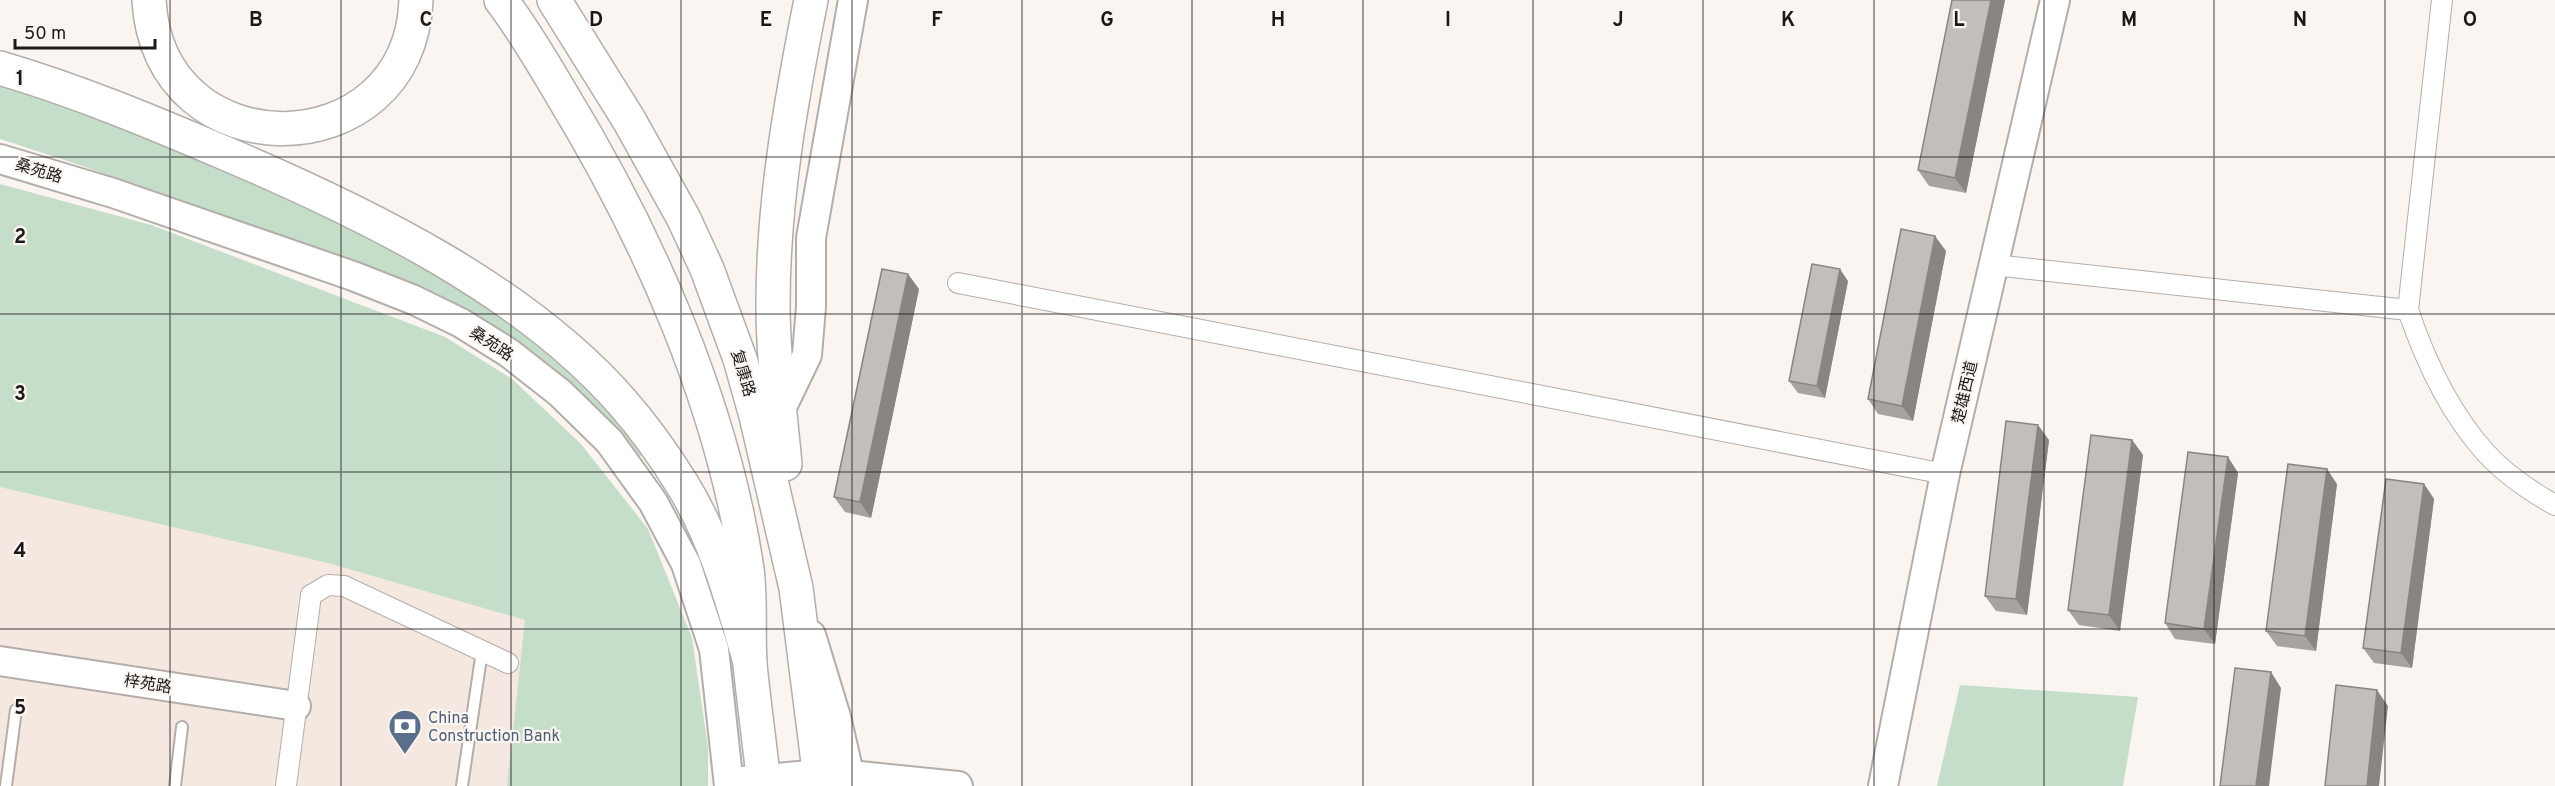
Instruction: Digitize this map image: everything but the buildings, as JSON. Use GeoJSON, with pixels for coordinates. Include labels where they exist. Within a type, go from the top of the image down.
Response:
{"type":"FeatureCollection","features":[{"type":"Feature","properties":{"kind":"highway"},"geometry":{"type":"LineString","coordinates":[[149,0],[153,32],[161,55],[173,76],[187,91],[210,109],[229,119],[250,126],[273,129],[318,126],[339,118],[376,92],[404,55],[412,34],[416,0]]}},
{"type":"Feature","properties":{"kind":"highway","name":"复康路"},"geometry":{"type":"LineString","coordinates":[[554,0],[628,120],[684,219],[707,269],[740,359],[756,416],[841,782]]}},
{"type":"Feature","properties":{"kind":"highway"},"geometry":{"type":"LineString","coordinates":[[796,588],[773,304],[777,217],[785,145],[811,0]]}},
{"type":"Feature","properties":{"kind":"highway"},"geometry":{"type":"LineString","coordinates":[[506,7],[591,142],[644,245],[688,349],[723,462],[743,551],[750,616],[750,662],[764,782]]}},
{"type":"Feature","properties":{"kind":"highway"},"geometry":{"type":"LineString","coordinates":[[0,68],[50,83],[132,113],[279,177],[350,211],[475,280],[544,329],[596,374],[622,402],[683,486],[710,536],[725,575],[750,662]]}},
{"type":"Feature","properties":{"kind":"street"},"geometry":{"type":"LineString","coordinates":[[780,411],[807,355],[811,307],[811,238],[853,0]]}},
{"type":"Feature","properties":{"kind":"street","name":"楚雄西道"},"geometry":{"type":"LineString","coordinates":[[1883,786],[1945,474],[2055,0]]}},
{"type":"Feature","properties":{"kind":"street"},"geometry":{"type":"LineString","coordinates":[[2442,0],[2408,310],[2420,344],[2448,400],[2485,452],[2530,490],[2555,505]]}},
{"type":"Feature","properties":{"kind":"street","name":"桑苑路"},"geometry":{"type":"LineString","coordinates":[[0,159],[113,193],[353,276],[414,300],[461,323],[509,353],[560,393],[609,441],[653,502],[686,564],[714,649],[729,784]]}},
{"type":"Feature","properties":{"kind":"street"},"geometry":{"type":"LineString","coordinates":[[1994,265],[2408,310]]}},
{"type":"Feature","properties":{"kind":"street"},"geometry":{"type":"LineString","coordinates":[[958,283],[1945,474]]}},
{"type":"Feature","properties":{"kind":"street"},"geometry":{"type":"LineString","coordinates":[[286,786],[311,595],[328,585],[344,586],[508,663]]}},
{"type":"Feature","properties":{"kind":"street","name":"梓苑路"},"geometry":{"type":"LineString","coordinates":[[0,661],[295,711]]}},
{"type":"Feature","properties":{"kind":"street"},"geometry":{"type":"LineString","coordinates":[[750,662],[729,784],[841,782],[885,778],[958,786]]}},
{"type":"Feature","properties":{"kind":"street","name":"梓苑路"},"geometry":{"type":"LineString","coordinates":[[0,675],[295,711]]}},
{"type":"Feature","properties":{"kind":"lane"},"geometry":{"type":"LineString","coordinates":[[462,786],[482,651]]}},
{"type":"Feature","properties":{"kind":"lane"},"geometry":{"type":"LineString","coordinates":[[6,786],[16,710]]}},
{"type":"Feature","properties":{"kind":"lane"},"geometry":{"type":"LineString","coordinates":[[175,786],[182,727]]}},
{"type":"Feature","properties":{"kind":"shaded area"},"geometry":{"type":"Polygon","coordinates":[[[0,184],[151,225],[445,337],[512,379],[581,444],[648,529],[692,638],[708,748],[708,786],[0,786],[0,184]]]}},
{"type":"Feature","properties":{"kind":"green space"},"geometry":{"type":"Polygon","coordinates":[[[0,81],[92,113],[264,185],[362,233],[488,303],[609,405],[643,454],[638,458],[609,423],[543,361],[506,334],[451,302],[331,253],[0,139],[0,81]]]}},
{"type":"Feature","properties":{"kind":"green space"},"geometry":{"type":"Polygon","coordinates":[[[0,184],[151,225],[445,337],[512,379],[581,444],[648,529],[692,638],[708,748],[708,786],[507,786],[525,620],[328,563],[0,487],[0,184]]]}},
{"type":"Feature","properties":{"kind":"green space"},"geometry":{"type":"Polygon","coordinates":[[[1960,685],[2138,697],[2123,786],[1937,786],[1960,685]]]}},
{"type":"Feature","properties":{"kind":"place","name":"China Construction Bank"},"geometry":{"type":"Point","coordinates":[405,755]}}]}
